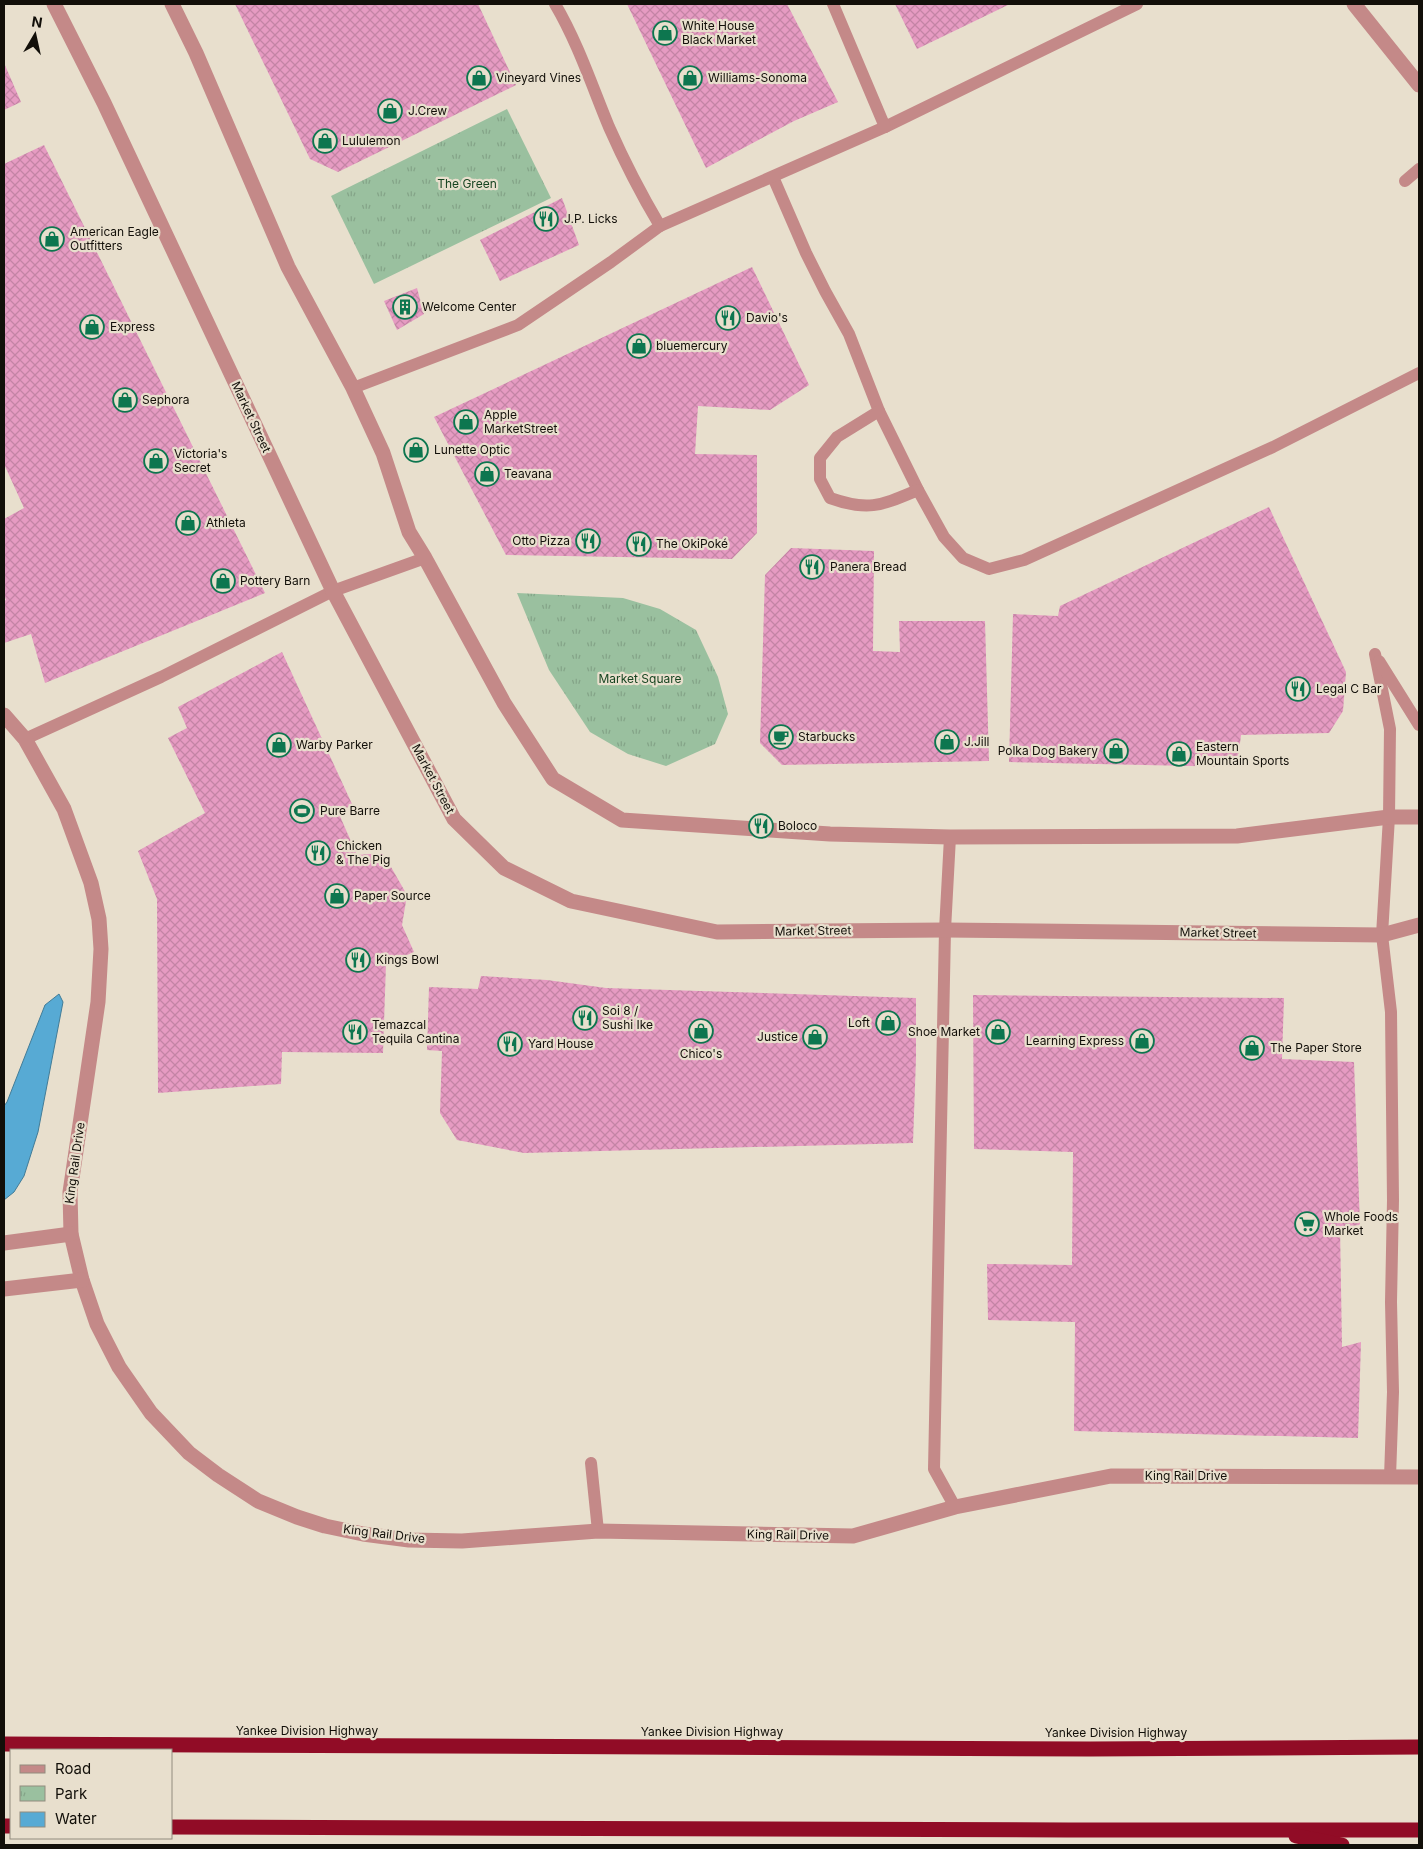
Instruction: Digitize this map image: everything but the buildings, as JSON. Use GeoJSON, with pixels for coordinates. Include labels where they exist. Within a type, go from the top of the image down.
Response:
{"type":"FeatureCollection","features":[{"type":"Feature","properties":{"kind":"highway","name":"Yankee Division Highway"},"geometry":{"type":"LineString","coordinates":[[4,1744],[1080,1749],[1419,1747]]}},
{"type":"Feature","properties":{"kind":"highway"},"geometry":{"type":"LineString","coordinates":[[172,1827],[1419,1830]]}},
{"type":"Feature","properties":{"kind":"highway"},"geometry":{"type":"LineString","coordinates":[[1263,1830],[1342,1845]]}},
{"type":"Feature","properties":{"kind":"street","name":"Market Street"},"geometry":{"type":"LineString","coordinates":[[54,4],[104,103],[333,592],[454,819],[504,868],[571,901],[717,932],[945,930],[1382,936],[1419,925]]}},
{"type":"Feature","properties":{"kind":"street"},"geometry":{"type":"LineString","coordinates":[[172,4],[196,52],[288,267],[353,388],[383,453],[409,532],[504,703],[553,779],[622,820],[830,834],[1237,836],[1389,817],[1419,817]]}},
{"type":"Feature","properties":{"kind":"street"},"geometry":{"type":"LineString","coordinates":[[1354,4],[1419,85]]}},
{"type":"Feature","properties":{"kind":"street","name":"King Rail Drive"},"geometry":{"type":"LineString","coordinates":[[4,715],[25,739],[64,809],[91,882],[99,919],[101,949],[98,1002],[70,1192],[71,1234],[82,1280],[97,1324],[119,1367],[151,1413],[189,1453],[258,1501],[325,1526],[363,1534],[409,1540],[462,1540],[598,1531],[853,1536],[954,1507],[1111,1476],[1419,1477]]}},
{"type":"Feature","properties":{"kind":"street"},"geometry":{"type":"LineString","coordinates":[[4,1243],[71,1234]]}},
{"type":"Feature","properties":{"kind":"street"},"geometry":{"type":"LineString","coordinates":[[4,1289],[82,1280]]}},
{"type":"Feature","properties":{"kind":"lane"},"geometry":{"type":"LineString","coordinates":[[555,4],[568,26],[610,128],[641,193],[660,226]]}},
{"type":"Feature","properties":{"kind":"lane"},"geometry":{"type":"LineString","coordinates":[[833,4],[885,127]]}},
{"type":"Feature","properties":{"kind":"lane"},"geometry":{"type":"LineString","coordinates":[[353,388],[518,325],[611,262],[660,226],[885,127],[1137,4]]}},
{"type":"Feature","properties":{"kind":"lane"},"geometry":{"type":"LineString","coordinates":[[1405,181],[1419,169]]}},
{"type":"Feature","properties":{"kind":"lane"},"geometry":{"type":"LineString","coordinates":[[772,177],[809,261],[849,334],[879,411],[918,490],[944,537],[963,558],[989,568],[1024,560],[1273,447],[1419,373]]}},
{"type":"Feature","properties":{"kind":"lane"},"geometry":{"type":"LineString","coordinates":[[879,411],[837,437],[820,458],[820,479],[830,498],[850,505],[884,505],[918,490]]}},
{"type":"Feature","properties":{"kind":"lane"},"geometry":{"type":"LineString","coordinates":[[25,739],[161,677],[333,592],[425,558]]}},
{"type":"Feature","properties":{"kind":"lane"},"geometry":{"type":"LineString","coordinates":[[1390,1477],[1393,1392],[1391,1302],[1393,1200],[1391,1012],[1382,936],[1389,817],[1390,730],[1375,654],[1419,725]]}},
{"type":"Feature","properties":{"kind":"lane"},"geometry":{"type":"LineString","coordinates":[[950,836],[945,930],[934,1468],[954,1507]]}},
{"type":"Feature","properties":{"kind":"lane"},"geometry":{"type":"LineString","coordinates":[[592,1462],[598,1531]]}},
{"type":"Feature","properties":{"kind":"green space","name":"The Green"},"geometry":{"type":"Polygon","coordinates":[[[507,109],[551,198],[374,284],[331,196],[507,109]]]}},
{"type":"Feature","properties":{"kind":"green space","name":"Market Square"},"geometry":{"type":"Polygon","coordinates":[[[517,593],[623,598],[660,609],[696,630],[718,677],[728,714],[715,744],[666,766],[628,754],[590,732],[549,670],[517,593]]]}},
{"type":"Feature","properties":{"kind":"water"},"geometry":{"type":"Polygon","coordinates":[[[59,994],[63,1002],[38,1132],[24,1176],[14,1192],[4,1200],[4,1106],[45,1005],[59,994]]]}},
{"type":"Feature","properties":{"kind":"place","name":"White House Black Market"},"geometry":{"type":"Point","coordinates":[665,33]}},
{"type":"Feature","properties":{"kind":"place","name":"Vineyard Vines"},"geometry":{"type":"Point","coordinates":[479,78]}},
{"type":"Feature","properties":{"kind":"place","name":"Williams-Sonoma"},"geometry":{"type":"Point","coordinates":[690,78]}},
{"type":"Feature","properties":{"kind":"place","name":"J.Crew"},"geometry":{"type":"Point","coordinates":[390,111]}},
{"type":"Feature","properties":{"kind":"place","name":"Lululemon"},"geometry":{"type":"Point","coordinates":[325,141]}},
{"type":"Feature","properties":{"kind":"place","name":"J.P. Licks"},"geometry":{"type":"Point","coordinates":[546,219]}},
{"type":"Feature","properties":{"kind":"place","name":"American Eagle Outfitters"},"geometry":{"type":"Point","coordinates":[52,239]}},
{"type":"Feature","properties":{"kind":"place","name":"Welcome Center"},"geometry":{"type":"Point","coordinates":[405,307]}},
{"type":"Feature","properties":{"kind":"place","name":"Davio's"},"geometry":{"type":"Point","coordinates":[728,318]}},
{"type":"Feature","properties":{"kind":"place","name":"Express"},"geometry":{"type":"Point","coordinates":[92,327]}},
{"type":"Feature","properties":{"kind":"place","name":"bluemercury"},"geometry":{"type":"Point","coordinates":[639,346]}},
{"type":"Feature","properties":{"kind":"place","name":"Sephora"},"geometry":{"type":"Point","coordinates":[125,400]}},
{"type":"Feature","properties":{"kind":"place","name":"Apple MarketStreet"},"geometry":{"type":"Point","coordinates":[466,422]}},
{"type":"Feature","properties":{"kind":"place","name":"Lunette Optic"},"geometry":{"type":"Point","coordinates":[416,450]}},
{"type":"Feature","properties":{"kind":"place","name":"Victoria's Secret"},"geometry":{"type":"Point","coordinates":[156,461]}},
{"type":"Feature","properties":{"kind":"place","name":"Teavana"},"geometry":{"type":"Point","coordinates":[487,474]}},
{"type":"Feature","properties":{"kind":"place","name":"Athleta"},"geometry":{"type":"Point","coordinates":[188,523]}},
{"type":"Feature","properties":{"kind":"place","name":"Otto Pizza"},"geometry":{"type":"Point","coordinates":[588,541]}},
{"type":"Feature","properties":{"kind":"place","name":"The OkiPoké"},"geometry":{"type":"Point","coordinates":[639,544]}},
{"type":"Feature","properties":{"kind":"place","name":"Panera Bread"},"geometry":{"type":"Point","coordinates":[812,567]}},
{"type":"Feature","properties":{"kind":"place","name":"Pottery Barn"},"geometry":{"type":"Point","coordinates":[223,581]}},
{"type":"Feature","properties":{"kind":"place","name":"Legal C Bar"},"geometry":{"type":"Point","coordinates":[1298,689]}},
{"type":"Feature","properties":{"kind":"place","name":"Starbucks"},"geometry":{"type":"Point","coordinates":[781,737]}},
{"type":"Feature","properties":{"kind":"place","name":"J.Jill"},"geometry":{"type":"Point","coordinates":[947,742]}},
{"type":"Feature","properties":{"kind":"place","name":"Warby Parker"},"geometry":{"type":"Point","coordinates":[279,745]}},
{"type":"Feature","properties":{"kind":"place","name":"Polka Dog Bakery"},"geometry":{"type":"Point","coordinates":[1116,751]}},
{"type":"Feature","properties":{"kind":"place","name":"Eastern Mountain Sports"},"geometry":{"type":"Point","coordinates":[1179,754]}},
{"type":"Feature","properties":{"kind":"place","name":"Pure Barre"},"geometry":{"type":"Point","coordinates":[302,811]}},
{"type":"Feature","properties":{"kind":"place","name":"Boloco"},"geometry":{"type":"Point","coordinates":[761,826]}},
{"type":"Feature","properties":{"kind":"place","name":"Chicken & The Pig"},"geometry":{"type":"Point","coordinates":[318,853]}},
{"type":"Feature","properties":{"kind":"place","name":"Paper Source"},"geometry":{"type":"Point","coordinates":[337,896]}},
{"type":"Feature","properties":{"kind":"place","name":"Kings Bowl"},"geometry":{"type":"Point","coordinates":[358,960]}},
{"type":"Feature","properties":{"kind":"place","name":"Soi 8 / Sushi Ike"},"geometry":{"type":"Point","coordinates":[585,1018]}},
{"type":"Feature","properties":{"kind":"place","name":"Loft"},"geometry":{"type":"Point","coordinates":[888,1023]}},
{"type":"Feature","properties":{"kind":"place","name":"Chico's"},"geometry":{"type":"Point","coordinates":[701,1031]}},
{"type":"Feature","properties":{"kind":"place","name":"Temazcal Tequila Cantina"},"geometry":{"type":"Point","coordinates":[355,1032]}},
{"type":"Feature","properties":{"kind":"place","name":"Shoe Market"},"geometry":{"type":"Point","coordinates":[998,1032]}},
{"type":"Feature","properties":{"kind":"place","name":"Justice"},"geometry":{"type":"Point","coordinates":[815,1037]}},
{"type":"Feature","properties":{"kind":"place","name":"Learning Express"},"geometry":{"type":"Point","coordinates":[1142,1041]}},
{"type":"Feature","properties":{"kind":"place","name":"Yard House"},"geometry":{"type":"Point","coordinates":[510,1044]}},
{"type":"Feature","properties":{"kind":"place","name":"The Paper Store"},"geometry":{"type":"Point","coordinates":[1252,1048]}},
{"type":"Feature","properties":{"kind":"place","name":"Whole Foods Market"},"geometry":{"type":"Point","coordinates":[1307,1224]}}]}
